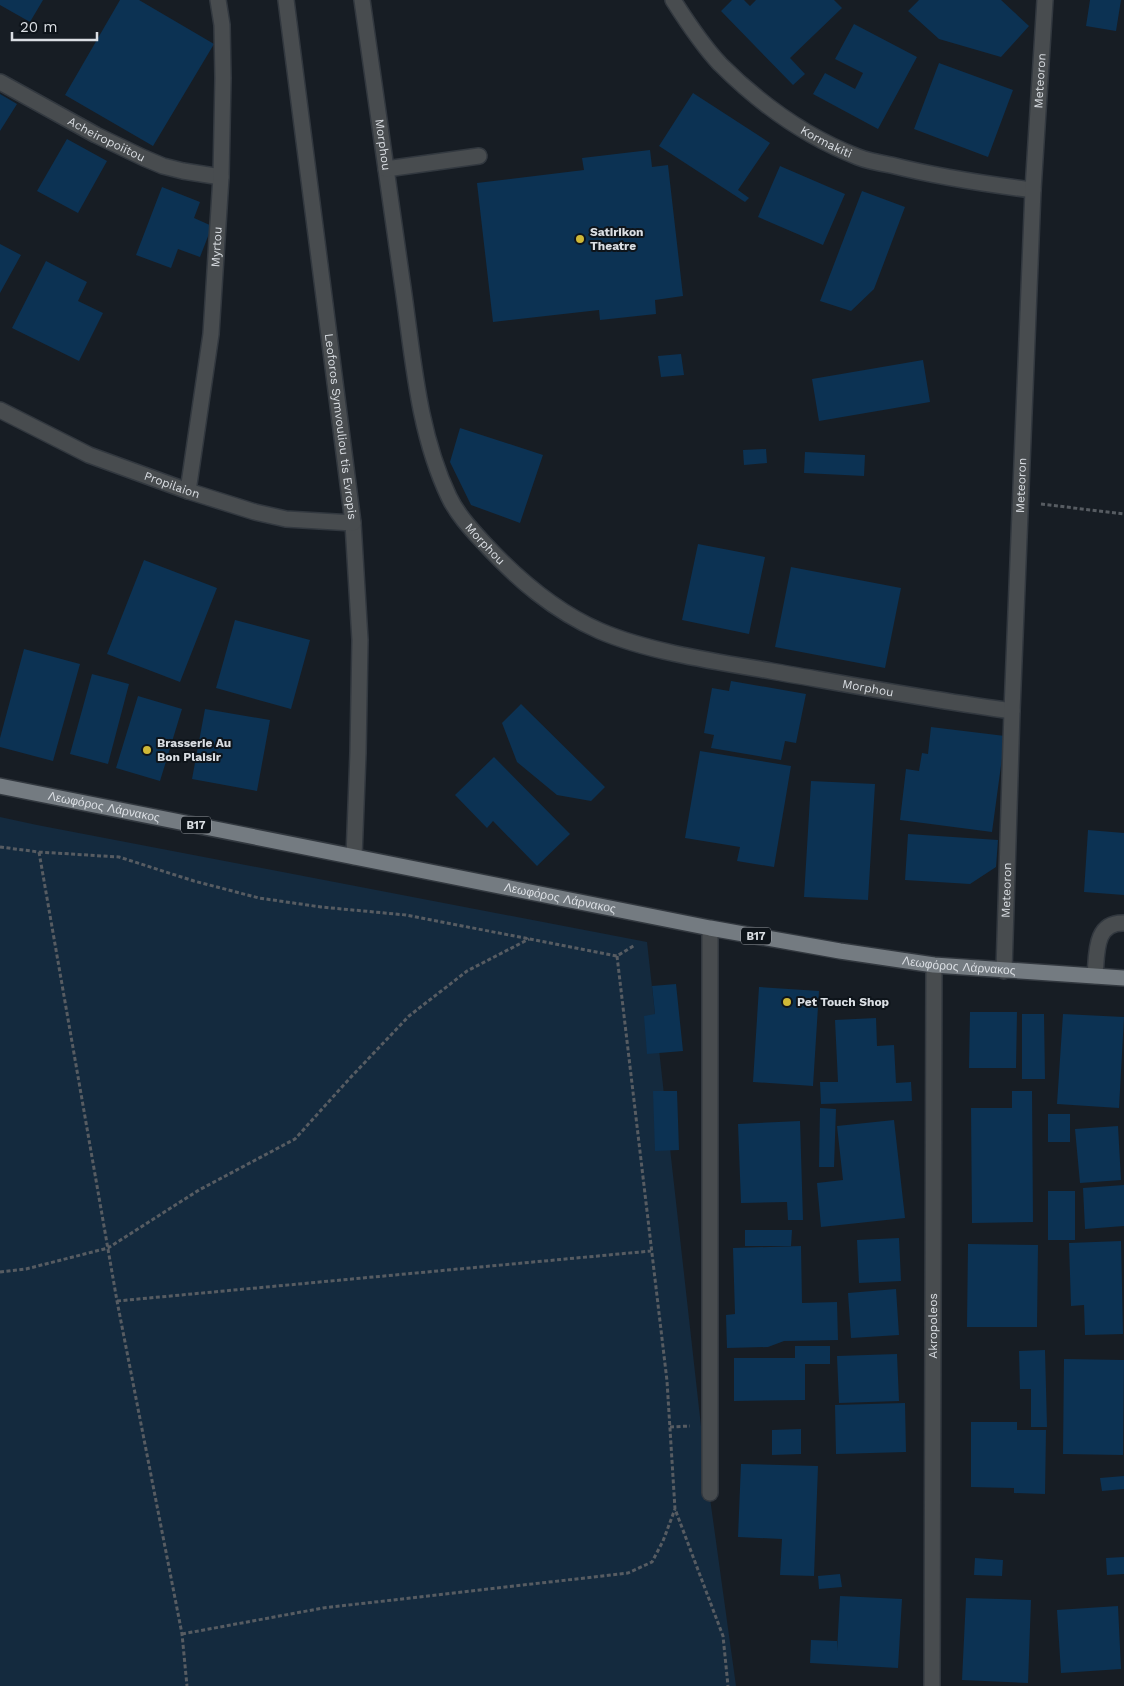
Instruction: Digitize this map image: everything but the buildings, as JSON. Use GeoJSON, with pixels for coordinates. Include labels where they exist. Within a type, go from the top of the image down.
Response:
{"type":"FeatureCollection","features":[{"type":"Feature","properties":{"kind":"main road","name":"Λεωφόρος Λάρνακος"},"geometry":{"type":"LineString","coordinates":[[0,786],[710,928],[840,951],[934,965],[1124,978]]}},
{"type":"Feature","properties":{"kind":"street","name":"Myrtou"},"geometry":{"type":"LineString","coordinates":[[188,491],[211,334],[221,177],[223,78],[222,25],[218,0]]}},
{"type":"Feature","properties":{"kind":"street","name":"Leoforos Symvouliou tis Evropis"},"geometry":{"type":"LineString","coordinates":[[286,0],[353,523],[360,640],[354,856]]}},
{"type":"Feature","properties":{"kind":"street","name":"Morphou"},"geometry":{"type":"LineString","coordinates":[[362,0],[424,429],[450,500],[468,525],[503,564],[537,594],[571,618],[603,632],[668,651],[944,702],[1012,711]]}},
{"type":"Feature","properties":{"kind":"street","name":"Kormakiti"},"geometry":{"type":"LineString","coordinates":[[673,0],[689,25],[720,63],[752,93],[785,119],[822,140],[859,157],[911,171],[971,182],[1033,190]]}},
{"type":"Feature","properties":{"kind":"street","name":"Meteoron"},"geometry":{"type":"LineString","coordinates":[[1004,971],[1012,711],[1033,190],[1045,0]]}},
{"type":"Feature","properties":{"kind":"street","name":"Acheiropoiitou"},"geometry":{"type":"LineString","coordinates":[[0,82],[96,135],[162,166],[221,177]]}},
{"type":"Feature","properties":{"kind":"street"},"geometry":{"type":"LineString","coordinates":[[386,169],[479,156]]}},
{"type":"Feature","properties":{"kind":"street","name":"Propilaion"},"geometry":{"type":"LineString","coordinates":[[0,410],[89,455],[188,491],[255,512],[286,519],[353,523]]}},
{"type":"Feature","properties":{"kind":"street"},"geometry":{"type":"LineString","coordinates":[[1095,976],[1099,938],[1105,928],[1118,923],[1124,923]]}},
{"type":"Feature","properties":{"kind":"street"},"geometry":{"type":"LineString","coordinates":[[710,928],[710,1493]]}},
{"type":"Feature","properties":{"kind":"street","name":"Akropoleos"},"geometry":{"type":"LineString","coordinates":[[932,1686],[934,965]]}},
{"type":"Feature","properties":{"kind":"path"},"geometry":{"type":"LineString","coordinates":[[1021,502],[1124,514]]}},
{"type":"Feature","properties":{"kind":"path"},"geometry":{"type":"LineString","coordinates":[[0,846],[38,852],[119,856],[259,898],[321,907],[406,915],[617,956],[635,945]]}},
{"type":"Feature","properties":{"kind":"path"},"geometry":{"type":"LineString","coordinates":[[38,852],[117,1301],[182,1634],[186,1686]]}},
{"type":"Feature","properties":{"kind":"path"},"geometry":{"type":"LineString","coordinates":[[0,1272],[26,1269],[108,1248],[198,1190],[295,1139],[409,1016],[467,971],[529,938]]}},
{"type":"Feature","properties":{"kind":"path"},"geometry":{"type":"LineString","coordinates":[[617,956],[667,1381],[675,1509],[722,1636],[728,1686]]}},
{"type":"Feature","properties":{"kind":"path"},"geometry":{"type":"LineString","coordinates":[[117,1301],[651,1251]]}},
{"type":"Feature","properties":{"kind":"path"},"geometry":{"type":"LineString","coordinates":[[182,1634],[323,1608],[628,1574],[652,1562],[663,1541],[675,1509]]}},
{"type":"Feature","properties":{"kind":"shaded area"},"geometry":{"type":"Polygon","coordinates":[[[0,817],[647,942],[705,1462],[736,1686],[0,1686],[0,817]]]}},
{"type":"Feature","properties":{"kind":"place","name":"Satirikon Theatre"},"geometry":{"type":"Point","coordinates":[580,239]}},
{"type":"Feature","properties":{"kind":"place","name":"Brasserie Au Bon Plaisir"},"geometry":{"type":"Point","coordinates":[147,750]}},
{"type":"Feature","properties":{"kind":"place","name":"Pet Touch Shop"},"geometry":{"type":"Point","coordinates":[787,1002]}}]}
